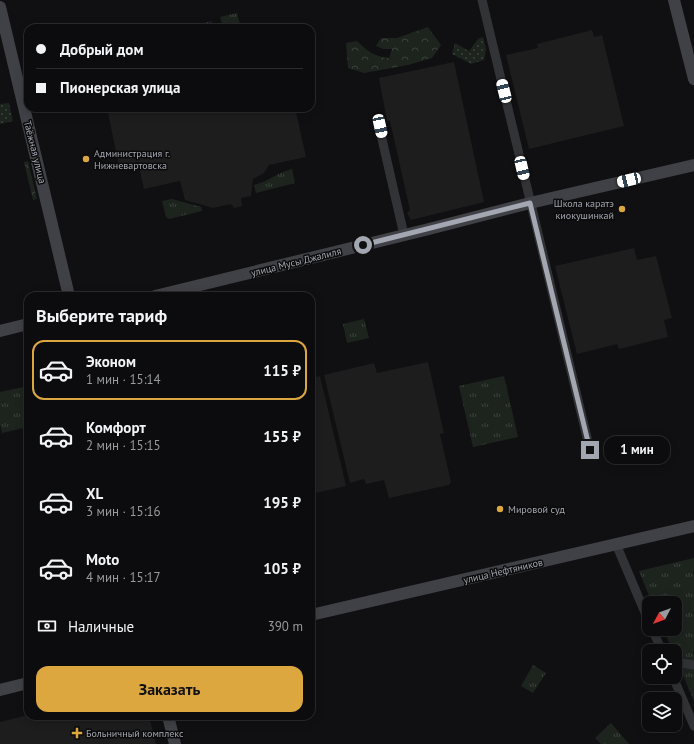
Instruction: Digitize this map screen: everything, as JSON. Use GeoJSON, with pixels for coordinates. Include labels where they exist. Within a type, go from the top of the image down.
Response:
{"type":"FeatureCollection","features":[{"type":"Feature","properties":{"kind":"main road"},"geometry":{"type":"LineString","coordinates":[[674,0],[694,79]]}},
{"type":"Feature","properties":{"kind":"main road","name":"Таёжная улица"},"geometry":{"type":"LineString","coordinates":[[0,7],[24,108]]}},
{"type":"Feature","properties":{"kind":"main road","name":"Таёжная улица"},"geometry":{"type":"LineString","coordinates":[[25,112],[68,292]]}},
{"type":"Feature","properties":{"kind":"main road","name":"улица Мусы Джалиля"},"geometry":{"type":"LineString","coordinates":[[171,292],[530,203],[694,165]]}},
{"type":"Feature","properties":{"kind":"main road"},"geometry":{"type":"LineString","coordinates":[[0,331],[24,325]]}},
{"type":"Feature","properties":{"kind":"main road","name":"улица Нефтяников"},"geometry":{"type":"LineString","coordinates":[[315,614],[694,526]]}},
{"type":"Feature","properties":{"kind":"main road"},"geometry":{"type":"LineString","coordinates":[[0,690],[24,684]]}},
{"type":"Feature","properties":{"kind":"main road"},"geometry":{"type":"LineString","coordinates":[[169,720],[175,744]]}},
{"type":"Feature","properties":{"kind":"street"},"geometry":{"type":"LineString","coordinates":[[482,0],[590,450]]}},
{"type":"Feature","properties":{"kind":"street"},"geometry":{"type":"LineString","coordinates":[[380,126],[404,235]]}},
{"type":"Feature","properties":{"kind":"street"},"geometry":{"type":"LineString","coordinates":[[616,544],[642,605]]}},
{"type":"Feature","properties":{"kind":"street"},"geometry":{"type":"LineString","coordinates":[[682,663],[694,665]]}},
{"type":"Feature","properties":{"kind":"street"},"geometry":{"type":"LineString","coordinates":[[676,684],[694,726]]}},
{"type":"Feature","properties":{"kind":"shaded area"},"geometry":{"type":"Polygon","coordinates":[[[212,21],[212,24],[199,24],[212,21]]]}},
{"type":"Feature","properties":{"kind":"shaded area"},"geometry":{"type":"Polygon","coordinates":[[[592,30],[594,37],[602,35],[624,126],[529,149],[506,55],[538,48],[537,44],[592,30]]]}},
{"type":"Feature","properties":{"kind":"shaded area"},"geometry":{"type":"Polygon","coordinates":[[[454,62],[484,202],[411,220],[407,213],[410,210],[390,121],[387,121],[379,78],[454,62]]]}},
{"type":"Feature","properties":{"kind":"shaded area"},"geometry":{"type":"Polygon","coordinates":[[[108,112],[296,112],[306,157],[269,165],[264,173],[253,179],[251,196],[241,198],[242,206],[234,208],[231,204],[213,208],[185,200],[180,181],[144,189],[138,162],[119,166],[108,112]]]}},
{"type":"Feature","properties":{"kind":"shaded area"},"geometry":{"type":"Polygon","coordinates":[[[634,248],[637,260],[656,256],[672,318],[664,320],[668,337],[619,349],[617,344],[577,354],[555,266],[634,248]]]}},
{"type":"Feature","properties":{"kind":"shaded area"},"geometry":{"type":"Polygon","coordinates":[[[428,362],[444,433],[440,434],[451,482],[449,485],[389,498],[384,480],[366,484],[364,479],[350,483],[324,375],[374,363],[377,373],[428,362]]]}},
{"type":"Feature","properties":{"kind":"shaded area"},"geometry":{"type":"Polygon","coordinates":[[[320,376],[346,486],[315,493],[315,377],[320,376]]]}},
{"type":"Feature","properties":{"kind":"shaded area","name":"Больничный комплекс"},"geometry":{"type":"Polygon","coordinates":[[[24,716],[24,720],[150,720],[156,744],[0,744],[0,722],[24,716]]]}},
{"type":"Feature","properties":{"kind":"green space"},"geometry":{"type":"Polygon","coordinates":[[[237,13],[240,24],[222,24],[220,17],[237,13]]]}},
{"type":"Feature","properties":{"kind":"green space"},"geometry":{"type":"Polygon","coordinates":[[[428,27],[441,45],[432,58],[408,65],[364,73],[348,68],[346,43],[357,41],[372,53],[389,58],[392,49],[383,49],[376,46],[381,38],[397,38],[428,27]]]}},
{"type":"Feature","properties":{"kind":"green space"},"geometry":{"type":"Polygon","coordinates":[[[483,37],[486,49],[484,60],[471,64],[452,54],[455,43],[469,51],[478,39],[483,37]]]}},
{"type":"Feature","properties":{"kind":"green space"},"geometry":{"type":"Polygon","coordinates":[[[9,103],[13,121],[0,124],[0,104],[9,103]]]}},
{"type":"Feature","properties":{"kind":"green space"},"geometry":{"type":"Polygon","coordinates":[[[28,161],[37,199],[33,200],[24,162],[28,161]]]}},
{"type":"Feature","properties":{"kind":"green space"},"geometry":{"type":"Polygon","coordinates":[[[292,169],[295,183],[256,193],[254,185],[292,169]]]}},
{"type":"Feature","properties":{"kind":"green space"},"geometry":{"type":"Polygon","coordinates":[[[172,199],[201,207],[202,211],[169,219],[166,217],[162,201],[172,199]]]}},
{"type":"Feature","properties":{"kind":"green space"},"geometry":{"type":"Polygon","coordinates":[[[364,319],[369,338],[347,343],[343,324],[364,319]]]}},
{"type":"Feature","properties":{"kind":"green space"},"geometry":{"type":"Polygon","coordinates":[[[504,376],[518,437],[473,447],[459,386],[504,376]]]}},
{"type":"Feature","properties":{"kind":"green space"},"geometry":{"type":"Polygon","coordinates":[[[24,387],[24,428],[2,433],[0,424],[0,392],[24,387]]]}},
{"type":"Feature","properties":{"kind":"green space"},"geometry":{"type":"Polygon","coordinates":[[[694,558],[694,701],[682,673],[682,644],[670,644],[666,636],[682,636],[682,596],[649,596],[639,571],[694,558]]]}},
{"type":"Feature","properties":{"kind":"green space"},"geometry":{"type":"Polygon","coordinates":[[[533,665],[546,673],[533,693],[521,686],[533,665]]]}},
{"type":"Feature","properties":{"kind":"green space"},"geometry":{"type":"Polygon","coordinates":[[[611,723],[629,744],[601,744],[595,738],[611,723]]]}},
{"type":"Feature","properties":{"kind":"place","name":"Администрация г. Нижневартовска"},"geometry":{"type":"Point","coordinates":[86,159]}},
{"type":"Feature","properties":{"kind":"place","name":"Школа каратэ киокушинкай"},"geometry":{"type":"Point","coordinates":[622,209]}},
{"type":"Feature","properties":{"kind":"place","name":"Мировой суд"},"geometry":{"type":"Point","coordinates":[500,509]}},
{"type":"Feature","properties":{"kind":"place","name":"Больничный комплекс"},"geometry":{"type":"Point","coordinates":[77,733]}},
{"type":"Feature","properties":{"kind":"route"},"geometry":{"type":"LineString","coordinates":[[363,245],[530,203],[590,450]]}}]}
